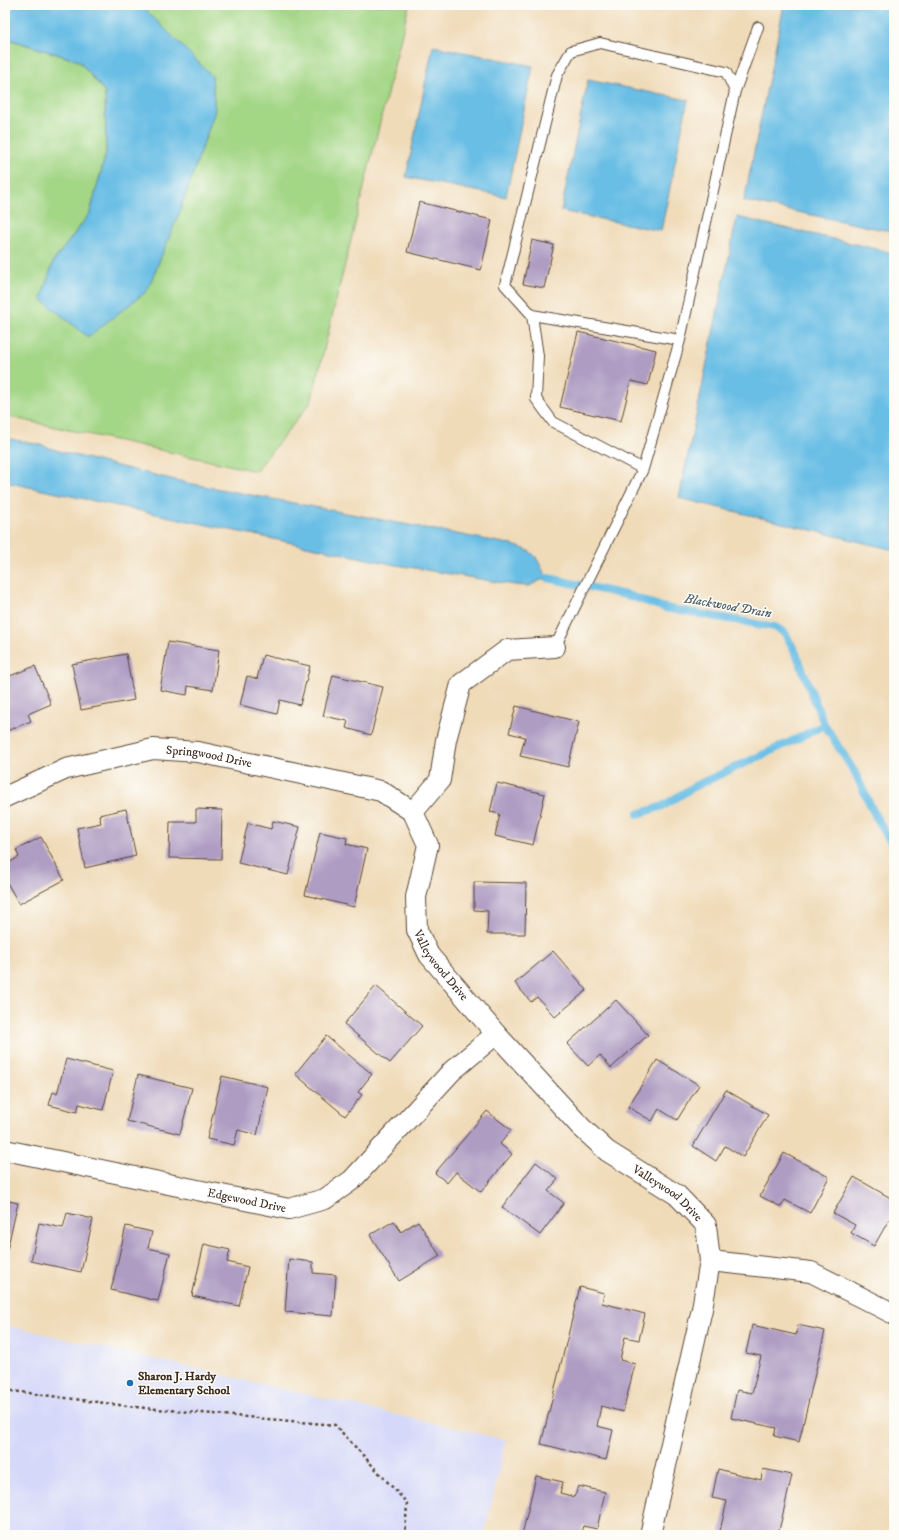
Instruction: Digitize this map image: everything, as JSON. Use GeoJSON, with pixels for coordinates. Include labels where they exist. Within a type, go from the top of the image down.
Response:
{"type":"FeatureCollection","features":[{"type":"Feature","properties":{"kind":"street"},"geometry":{"type":"LineString","coordinates":[[413,812],[440,780],[446,740],[462,684],[507,650],[555,647]]}},
{"type":"Feature","properties":{"kind":"street","name":"Springwood Drive"},"geometry":{"type":"LineString","coordinates":[[5,796],[66,769],[153,749],[198,752],[380,791],[413,812]]}},
{"type":"Feature","properties":{"kind":"street","name":"Valleywood Drive"},"geometry":{"type":"LineString","coordinates":[[413,812],[428,845],[416,897],[418,930],[430,954],[496,1034],[580,1127],[607,1151],[678,1195],[706,1225],[710,1260],[702,1309],[650,1535]]}},
{"type":"Feature","properties":{"kind":"street","name":"Edgewood Drive"},"geometry":{"type":"LineString","coordinates":[[5,1150],[289,1209],[325,1199],[352,1180],[452,1071],[496,1034]]}},
{"type":"Feature","properties":{"kind":"street"},"geometry":{"type":"LineString","coordinates":[[710,1260],[811,1272],[894,1314]]}},
{"type":"Feature","properties":{"kind":"lane"},"geometry":{"type":"LineString","coordinates":[[555,647],[643,469],[680,340],[735,91],[758,27]]}},
{"type":"Feature","properties":{"kind":"lane"},"geometry":{"type":"LineString","coordinates":[[643,469],[553,422],[536,399],[538,356],[532,315],[505,285],[557,75],[571,51],[600,43],[726,72],[735,91]]}},
{"type":"Feature","properties":{"kind":"lane"},"geometry":{"type":"LineString","coordinates":[[532,315],[680,340]]}},
{"type":"Feature","properties":{"kind":"path"},"geometry":{"type":"LineString","coordinates":[[5,1390],[134,1407],[335,1425],[407,1503],[406,1535]]}},
{"type":"Feature","properties":{"kind":"shaded area","name":"Sharon J. Hardy Elementary School"},"geometry":{"type":"Polygon","coordinates":[[[5,1325],[506,1440],[484,1535],[5,1535],[5,1325]]]}},
{"type":"Feature","properties":{"kind":"green space"},"geometry":{"type":"Polygon","coordinates":[[[141,5],[409,5],[311,402],[256,471],[5,416],[5,38],[79,61],[105,92],[106,153],[90,213],[53,262],[212,76],[141,5]]]}},
{"type":"Feature","properties":{"kind":"water"},"geometry":{"type":"Polygon","coordinates":[[[5,5],[141,5],[212,76],[215,111],[178,216],[147,291],[88,337],[41,299],[53,262],[90,213],[106,153],[105,92],[79,61],[5,38],[5,5]]]}},
{"type":"Feature","properties":{"kind":"water"},"geometry":{"type":"Polygon","coordinates":[[[784,5],[894,5],[894,232],[744,201],[784,5]]]}},
{"type":"Feature","properties":{"kind":"water"},"geometry":{"type":"Polygon","coordinates":[[[433,46],[533,66],[506,197],[406,177],[433,46]]]}},
{"type":"Feature","properties":{"kind":"water"},"geometry":{"type":"Polygon","coordinates":[[[588,80],[688,100],[661,231],[561,211],[588,80]]]}},
{"type":"Feature","properties":{"kind":"water"},"geometry":{"type":"Polygon","coordinates":[[[737,217],[894,253],[894,550],[679,498],[737,217]]]}},
{"type":"Feature","properties":{"kind":"water"},"geometry":{"type":"Polygon","coordinates":[[[5,438],[41,445],[62,452],[188,483],[509,544],[532,553],[548,578],[529,586],[515,585],[391,564],[5,482],[5,438]]]}},
{"type":"Feature","properties":{"kind":"building"},"geometry":{"type":"Polygon","coordinates":[[[419,202],[492,220],[481,270],[407,252],[419,202]]]}},
{"type":"Feature","properties":{"kind":"building"},"geometry":{"type":"Polygon","coordinates":[[[532,240],[554,245],[544,288],[523,284],[532,240]]]}},
{"type":"Feature","properties":{"kind":"building"},"geometry":{"type":"Polygon","coordinates":[[[578,332],[656,350],[648,385],[631,381],[621,421],[560,407],[578,332]]]}},
{"type":"Feature","properties":{"kind":"building"},"geometry":{"type":"Polygon","coordinates":[[[168,642],[219,650],[213,690],[188,686],[187,695],[160,690],[168,642]]]}},
{"type":"Feature","properties":{"kind":"building"},"geometry":{"type":"Polygon","coordinates":[[[126,654],[134,700],[81,710],[72,664],[126,654]]]}},
{"type":"Feature","properties":{"kind":"building"},"geometry":{"type":"Polygon","coordinates":[[[263,655],[310,666],[300,705],[280,700],[277,714],[240,705],[247,676],[257,679],[263,655]]]}},
{"type":"Feature","properties":{"kind":"building"},"geometry":{"type":"Polygon","coordinates":[[[35,666],[51,704],[28,714],[31,721],[7,731],[5,727],[5,678],[35,666]]]}},
{"type":"Feature","properties":{"kind":"building"},"geometry":{"type":"Polygon","coordinates":[[[333,675],[383,687],[371,735],[346,728],[348,721],[323,716],[333,675]]]}},
{"type":"Feature","properties":{"kind":"building"},"geometry":{"type":"Polygon","coordinates":[[[516,706],[579,722],[568,767],[520,756],[525,737],[509,733],[516,706]]]}},
{"type":"Feature","properties":{"kind":"building"},"geometry":{"type":"Polygon","coordinates":[[[497,783],[545,794],[533,845],[495,836],[500,814],[490,812],[497,783]]]}},
{"type":"Feature","properties":{"kind":"building"},"geometry":{"type":"Polygon","coordinates":[[[126,809],[136,856],[85,868],[77,828],[101,823],[99,815],[126,809]]]}},
{"type":"Feature","properties":{"kind":"building"},"geometry":{"type":"Polygon","coordinates":[[[196,809],[222,810],[221,859],[169,858],[170,822],[196,822],[196,809]]]}},
{"type":"Feature","properties":{"kind":"building"},"geometry":{"type":"Polygon","coordinates":[[[273,821],[300,827],[288,875],[238,863],[248,823],[271,829],[273,821]]]}},
{"type":"Feature","properties":{"kind":"building"},"geometry":{"type":"Polygon","coordinates":[[[320,832],[347,838],[346,844],[367,849],[354,907],[305,895],[320,832]]]}},
{"type":"Feature","properties":{"kind":"building"},"geometry":{"type":"Polygon","coordinates":[[[41,837],[64,880],[19,904],[5,879],[5,865],[19,857],[16,850],[41,837]]]}},
{"type":"Feature","properties":{"kind":"building"},"geometry":{"type":"Polygon","coordinates":[[[474,882],[526,883],[525,934],[487,934],[488,911],[474,910],[474,882]]]}},
{"type":"Feature","properties":{"kind":"building"},"geometry":{"type":"Polygon","coordinates":[[[553,951],[587,990],[555,1017],[537,997],[531,1002],[515,983],[553,951]]]}},
{"type":"Feature","properties":{"kind":"building"},"geometry":{"type":"Polygon","coordinates":[[[376,986],[422,1026],[390,1063],[344,1024],[376,986]]]}},
{"type":"Feature","properties":{"kind":"building"},"geometry":{"type":"Polygon","coordinates":[[[616,1000],[648,1035],[611,1068],[600,1055],[588,1066],[567,1044],[616,1000]]]}},
{"type":"Feature","properties":{"kind":"building"},"geometry":{"type":"Polygon","coordinates":[[[326,1036],[372,1074],[358,1092],[362,1095],[345,1116],[295,1074],[326,1036]]]}},
{"type":"Feature","properties":{"kind":"building"},"geometry":{"type":"Polygon","coordinates":[[[66,1059],[113,1071],[103,1110],[79,1104],[77,1112],[49,1105],[53,1092],[57,1094],[66,1059]]]}},
{"type":"Feature","properties":{"kind":"building"},"geometry":{"type":"Polygon","coordinates":[[[657,1060],[699,1085],[677,1120],[659,1109],[652,1121],[628,1107],[657,1060]]]}},
{"type":"Feature","properties":{"kind":"building"},"geometry":{"type":"Polygon","coordinates":[[[138,1075],[192,1088],[180,1134],[127,1121],[138,1075]]]}},
{"type":"Feature","properties":{"kind":"building"},"geometry":{"type":"Polygon","coordinates":[[[222,1076],[268,1087],[257,1135],[238,1130],[234,1145],[207,1139],[222,1076]]]}},
{"type":"Feature","properties":{"kind":"building"},"geometry":{"type":"Polygon","coordinates":[[[726,1090],[768,1115],[743,1157],[725,1146],[716,1161],[693,1146],[726,1090]]]}},
{"type":"Feature","properties":{"kind":"building"},"geometry":{"type":"Polygon","coordinates":[[[487,1111],[511,1130],[500,1144],[512,1154],[481,1192],[456,1172],[447,1183],[435,1173],[487,1111]]]}},
{"type":"Feature","properties":{"kind":"building"},"geometry":{"type":"Polygon","coordinates":[[[784,1153],[829,1177],[810,1213],[785,1200],[781,1207],[760,1196],[784,1153]]]}},
{"type":"Feature","properties":{"kind":"building"},"geometry":{"type":"Polygon","coordinates":[[[536,1162],[558,1179],[548,1191],[564,1203],[540,1235],[502,1207],[536,1162]]]}},
{"type":"Feature","properties":{"kind":"building"},"geometry":{"type":"Polygon","coordinates":[[[854,1177],[894,1200],[894,1211],[874,1246],[851,1233],[855,1225],[833,1213],[854,1177]]]}},
{"type":"Feature","properties":{"kind":"building"},"geometry":{"type":"Polygon","coordinates":[[[5,1200],[18,1203],[7,1250],[5,1250],[5,1200]]]}},
{"type":"Feature","properties":{"kind":"building"},"geometry":{"type":"Polygon","coordinates":[[[67,1213],[93,1219],[81,1272],[31,1261],[39,1223],[63,1228],[67,1213]]]}},
{"type":"Feature","properties":{"kind":"building"},"geometry":{"type":"Polygon","coordinates":[[[394,1221],[401,1232],[418,1221],[440,1256],[399,1281],[370,1235],[394,1221]]]}},
{"type":"Feature","properties":{"kind":"building"},"geometry":{"type":"Polygon","coordinates":[[[126,1226],[152,1232],[148,1248],[170,1253],[158,1301],[111,1290],[126,1226]]]}},
{"type":"Feature","properties":{"kind":"building"},"geometry":{"type":"Polygon","coordinates":[[[204,1244],[230,1250],[227,1262],[248,1267],[239,1306],[192,1296],[204,1244]]]}},
{"type":"Feature","properties":{"kind":"building"},"geometry":{"type":"Polygon","coordinates":[[[289,1259],[313,1262],[313,1273],[336,1275],[333,1316],[285,1312],[289,1259]]]}},
{"type":"Feature","properties":{"kind":"building"},"geometry":{"type":"Polygon","coordinates":[[[580,1287],[604,1293],[602,1303],[645,1314],[639,1340],[625,1337],[620,1360],[635,1364],[623,1412],[601,1406],[597,1426],[613,1430],[606,1460],[541,1444],[580,1287]]]}},
{"type":"Feature","properties":{"kind":"building"},"geometry":{"type":"Polygon","coordinates":[[[752,1325],[796,1335],[798,1325],[825,1331],[799,1442],[774,1436],[776,1428],[731,1418],[737,1390],[752,1393],[761,1356],[746,1353],[752,1325]]]}},
{"type":"Feature","properties":{"kind":"building"},"geometry":{"type":"Polygon","coordinates":[[[718,1469],[761,1480],[763,1469],[792,1475],[778,1535],[719,1535],[727,1501],[712,1498],[718,1469]]]}},
{"type":"Feature","properties":{"kind":"building"},"geometry":{"type":"Polygon","coordinates":[[[536,1476],[563,1482],[560,1493],[575,1497],[578,1486],[605,1492],[597,1529],[583,1526],[580,1535],[522,1535],[536,1476]]]}},
{"type":"Feature","properties":{"kind":"waterway","name":"Blackwood Drain"},"geometry":{"type":"LineString","coordinates":[[548,578],[630,596],[665,608],[775,627],[785,633],[796,653],[824,724],[855,773],[876,817],[894,847]]}},
{"type":"Feature","properties":{"kind":"waterway"},"geometry":{"type":"LineString","coordinates":[[638,814],[663,806],[695,786],[801,737],[824,724]]}},
{"type":"Feature","properties":{"kind":"place","name":"Sharon J. Hardy Elementary School"},"geometry":{"type":"Point","coordinates":[130,1383]}}]}
